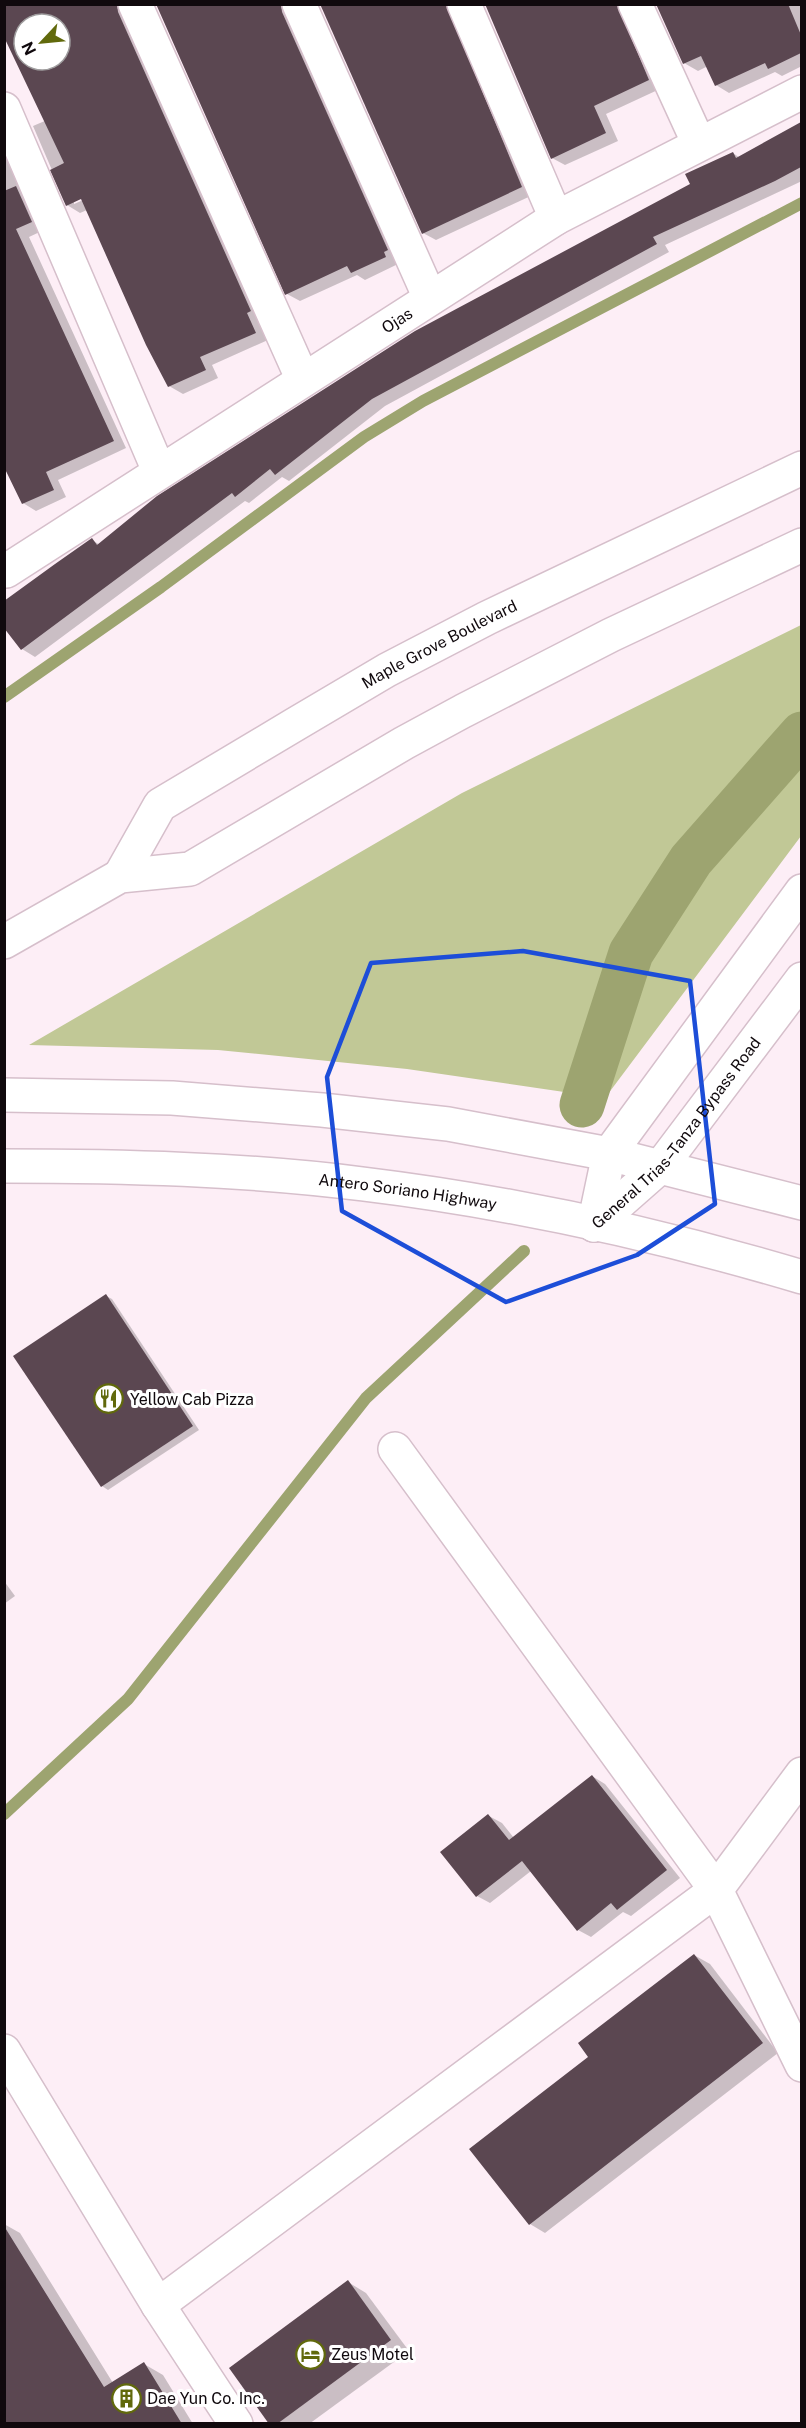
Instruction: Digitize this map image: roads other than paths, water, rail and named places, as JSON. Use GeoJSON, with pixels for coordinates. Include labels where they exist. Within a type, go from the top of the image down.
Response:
{"type":"FeatureCollection","features":[{"type":"Feature","properties":{"kind":"street"},"geometry":{"type":"LineString","coordinates":[[135,4],[303,380]]}},
{"type":"Feature","properties":{"kind":"street"},"geometry":{"type":"LineString","coordinates":[[300,4],[430,298]]}},
{"type":"Feature","properties":{"kind":"street"},"geometry":{"type":"LineString","coordinates":[[464,4],[556,218]]}},
{"type":"Feature","properties":{"kind":"street"},"geometry":{"type":"LineString","coordinates":[[635,4],[699,144]]}},
{"type":"Feature","properties":{"kind":"street","name":"Ojas"},"geometry":{"type":"LineString","coordinates":[[5,570],[556,218],[801,92]]}},
{"type":"Feature","properties":{"kind":"street"},"geometry":{"type":"LineString","coordinates":[[4,110],[159,471]]}},
{"type":"Feature","properties":{"kind":"street","name":"Maple Grove Boulevard"},"geometry":{"type":"LineString","coordinates":[[120,876],[160,805],[294,724],[387,670],[487,618],[801,468]]}},
{"type":"Feature","properties":{"kind":"street"},"geometry":{"type":"LineString","coordinates":[[4,942],[120,876],[190,869],[454,716],[611,635],[801,545]]}},
{"type":"Feature","properties":{"kind":"street","name":"General Trias–Tanza Bypass Road"},"geometry":{"type":"LineString","coordinates":[[594,1225],[609,1154],[801,891]]}},
{"type":"Feature","properties":{"kind":"street","name":"General Trias–Tanza Bypass Road"},"geometry":{"type":"LineString","coordinates":[[594,1225],[661,1166],[801,979]]}},
{"type":"Feature","properties":{"kind":"street"},"geometry":{"type":"LineString","coordinates":[[4,1095],[172,1098],[333,1111],[501,1132],[661,1166],[801,1203]]}},
{"type":"Feature","properties":{"kind":"street","name":"Antero Soriano Highway"},"geometry":{"type":"LineString","coordinates":[[4,1167],[130,1168],[289,1176],[373,1185],[497,1204],[684,1244],[801,1277]]}},
{"type":"Feature","properties":{"kind":"street"},"geometry":{"type":"LineString","coordinates":[[395,1449],[716,1890],[801,2065]]}},
{"type":"Feature","properties":{"kind":"street"},"geometry":{"type":"LineString","coordinates":[[158,2305],[716,1890],[801,1774]]}},
{"type":"Feature","properties":{"kind":"street"},"geometry":{"type":"LineString","coordinates":[[4,2051],[158,2305],[236,2424]]}},
{"type":"Feature","properties":{"kind":"waterway"},"geometry":{"type":"LineString","coordinates":[[4,697],[161,587],[364,437],[423,401],[802,203]]}},
{"type":"Feature","properties":{"kind":"waterway"},"geometry":{"type":"LineString","coordinates":[[582,1105],[631,953],[691,860],[802,734]]}},
{"type":"Feature","properties":{"kind":"waterway"},"geometry":{"type":"LineString","coordinates":[[4,1814],[128,1699],[366,1398],[524,1251]]}},
{"type":"Feature","properties":{"kind":"place","name":"Yellow Cab Pizza"},"geometry":{"type":"Point","coordinates":[109,1399]}},
{"type":"Feature","properties":{"kind":"place","name":"Zeus Motel"},"geometry":{"type":"Point","coordinates":[310,2354]}},
{"type":"Feature","properties":{"kind":"place","name":"Dae Yun Co. Inc."},"geometry":{"type":"Point","coordinates":[126,2398]}}]}
